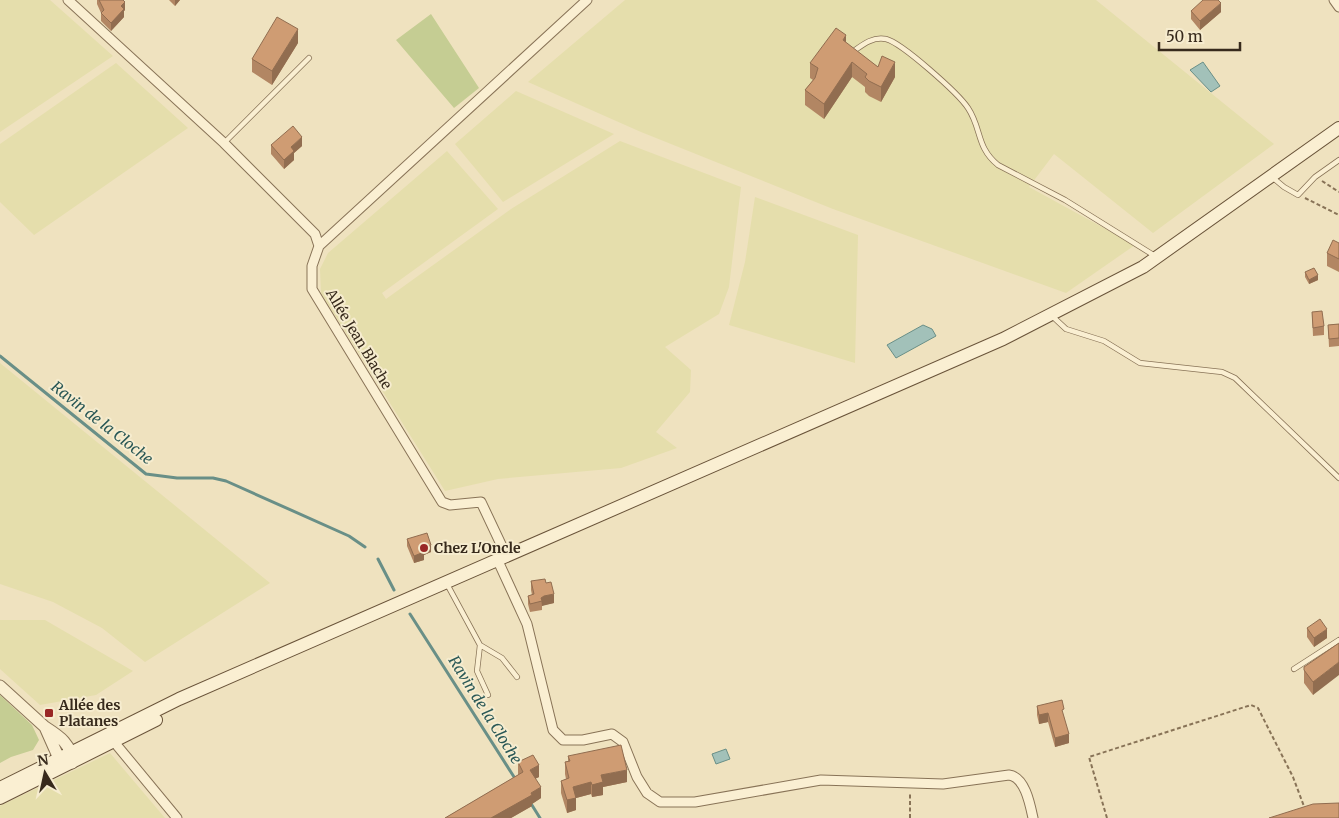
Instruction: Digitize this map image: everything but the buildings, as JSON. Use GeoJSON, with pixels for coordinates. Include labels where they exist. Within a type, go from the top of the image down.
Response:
{"type":"FeatureCollection","features":[{"type":"Feature","properties":{"kind":"main road"},"geometry":{"type":"LineString","coordinates":[[0,788],[111,738],[179,699],[447,584],[653,490],[1003,339],[1143,267],[1339,128]]}},
{"type":"Feature","properties":{"kind":"main road"},"geometry":{"type":"LineString","coordinates":[[0,798],[68,758]]}},
{"type":"Feature","properties":{"kind":"street"},"geometry":{"type":"LineString","coordinates":[[68,0],[224,143],[315,234],[319,246],[587,0]]}},
{"type":"Feature","properties":{"kind":"street"},"geometry":{"type":"LineString","coordinates":[[1334,0],[1339,7]]}},
{"type":"Feature","properties":{"kind":"street","name":"Allée Jean Blache"},"geometry":{"type":"LineString","coordinates":[[319,246],[312,266],[312,289],[442,502],[450,505],[481,502],[503,559]]}},
{"type":"Feature","properties":{"kind":"street"},"geometry":{"type":"LineString","coordinates":[[503,559],[527,624],[553,730],[563,740],[583,740],[612,734],[623,742],[637,777],[647,793],[660,802],[694,802],[821,780],[960,783],[1012,775],[1020,781],[1033,818]]}},
{"type":"Feature","properties":{"kind":"street"},"geometry":{"type":"LineString","coordinates":[[0,686],[45,726],[64,740],[68,758]]}},
{"type":"Feature","properties":{"kind":"street"},"geometry":{"type":"LineString","coordinates":[[111,738],[177,818]]}},
{"type":"Feature","properties":{"kind":"lane"},"geometry":{"type":"LineString","coordinates":[[850,54],[876,39],[886,39],[897,44],[929,70],[968,108],[980,141],[989,158],[998,165],[1064,200],[1157,257]]}},
{"type":"Feature","properties":{"kind":"lane"},"geometry":{"type":"LineString","coordinates":[[224,143],[309,58]]}},
{"type":"Feature","properties":{"kind":"lane"},"geometry":{"type":"LineString","coordinates":[[1271,176],[1284,187],[1298,195],[1309,182],[1339,160]]}},
{"type":"Feature","properties":{"kind":"lane"},"geometry":{"type":"LineString","coordinates":[[1050,314],[1066,329],[1104,341],[1140,363],[1222,372],[1235,378],[1339,478]]}},
{"type":"Feature","properties":{"kind":"lane"},"geometry":{"type":"LineString","coordinates":[[447,584],[480,645],[502,658],[517,677]]}},
{"type":"Feature","properties":{"kind":"lane"},"geometry":{"type":"LineString","coordinates":[[1294,669],[1339,640]]}},
{"type":"Feature","properties":{"kind":"lane"},"geometry":{"type":"LineString","coordinates":[[480,645],[477,671],[488,696]]}},
{"type":"Feature","properties":{"kind":"path"},"geometry":{"type":"LineString","coordinates":[[1315,177],[1339,192]]}},
{"type":"Feature","properties":{"kind":"path"},"geometry":{"type":"LineString","coordinates":[[1298,195],[1339,215]]}},
{"type":"Feature","properties":{"kind":"path"},"geometry":{"type":"LineString","coordinates":[[1107,818],[1089,757],[1252,705],[1258,708],[1293,778],[1307,815]]}},
{"type":"Feature","properties":{"kind":"path"},"geometry":{"type":"LineString","coordinates":[[910,782],[910,818]]}},
{"type":"Feature","properties":{"kind":"shaded area"},"geometry":{"type":"Polygon","coordinates":[[[0,0],[50,0],[113,56],[0,132],[0,0]]]}},
{"type":"Feature","properties":{"kind":"shaded area"},"geometry":{"type":"Polygon","coordinates":[[[625,0],[1096,0],[1274,144],[1153,233],[1054,154],[1029,187],[1135,245],[1066,293],[833,209],[641,132],[528,82],[625,0]]]}},
{"type":"Feature","properties":{"kind":"shaded area"},"geometry":{"type":"Polygon","coordinates":[[[116,63],[188,128],[34,235],[0,202],[0,144],[116,63]]]}},
{"type":"Feature","properties":{"kind":"shaded area"},"geometry":{"type":"Polygon","coordinates":[[[516,91],[614,134],[503,202],[455,144],[516,91]]]}},
{"type":"Feature","properties":{"kind":"shaded area"},"geometry":{"type":"Polygon","coordinates":[[[620,141],[741,187],[729,287],[719,314],[665,347],[691,370],[690,392],[656,432],[677,448],[621,468],[498,479],[445,491],[321,293],[320,269],[328,253],[447,151],[498,209],[382,293],[386,299],[511,209],[620,141]]]}},
{"type":"Feature","properties":{"kind":"shaded area"},"geometry":{"type":"Polygon","coordinates":[[[755,197],[858,235],[855,363],[729,325],[745,262],[755,197]]]}},
{"type":"Feature","properties":{"kind":"shaded area"},"geometry":{"type":"Polygon","coordinates":[[[0,363],[270,583],[145,662],[102,628],[53,602],[0,584],[0,363]]]}},
{"type":"Feature","properties":{"kind":"shaded area"},"geometry":{"type":"Polygon","coordinates":[[[0,620],[45,620],[133,671],[96,695],[40,705],[0,669],[0,620]]]}},
{"type":"Feature","properties":{"kind":"shaded area"},"geometry":{"type":"Polygon","coordinates":[[[110,753],[165,818],[0,818],[0,806],[110,753]]]}},
{"type":"Feature","properties":{"kind":"green space"},"geometry":{"type":"Polygon","coordinates":[[[431,14],[479,88],[454,108],[396,40],[431,14]]]}},
{"type":"Feature","properties":{"kind":"green space"},"geometry":{"type":"Polygon","coordinates":[[[0,695],[32,725],[39,740],[33,750],[11,757],[0,763],[0,695]]]}},
{"type":"Feature","properties":{"kind":"water"},"geometry":{"type":"Polygon","coordinates":[[[1203,62],[1220,86],[1211,92],[1190,70],[1203,62]]]}},
{"type":"Feature","properties":{"kind":"water"},"geometry":{"type":"Polygon","coordinates":[[[923,325],[932,329],[936,336],[896,358],[887,345],[923,325]]]}},
{"type":"Feature","properties":{"kind":"water"},"geometry":{"type":"Polygon","coordinates":[[[726,749],[730,759],[716,764],[712,754],[726,749]]]}},
{"type":"Feature","properties":{"kind":"waterway","name":"Ravin de la Cloche"},"geometry":{"type":"LineString","coordinates":[[0,356],[146,474],[177,478],[213,478],[226,481],[349,536],[365,547]]}},
{"type":"Feature","properties":{"kind":"waterway","name":"Ravin de la Cloche"},"geometry":{"type":"LineString","coordinates":[[378,559],[394,590]]}},
{"type":"Feature","properties":{"kind":"waterway","name":"Ravin de la Cloche"},"geometry":{"type":"LineString","coordinates":[[410,614],[516,780]]}},
{"type":"Feature","properties":{"kind":"waterway","name":"Ravin de la Cloche"},"geometry":{"type":"LineString","coordinates":[[530,802],[540,818]]}},
{"type":"Feature","properties":{"kind":"place","name":"Chez L'Oncle"},"geometry":{"type":"Point","coordinates":[424,548]}},
{"type":"Feature","properties":{"kind":"place","name":"Allée des Platanes"},"geometry":{"type":"Point","coordinates":[49,713]}}]}
